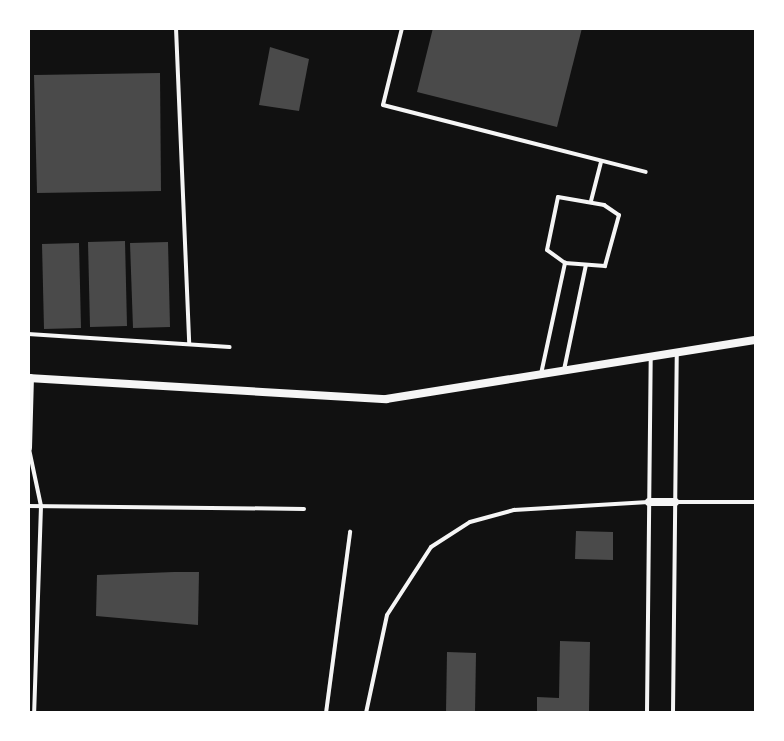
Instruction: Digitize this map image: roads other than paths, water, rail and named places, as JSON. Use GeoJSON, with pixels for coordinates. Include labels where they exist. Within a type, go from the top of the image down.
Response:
{"type":"FeatureCollection","features":[{"type":"Feature","properties":{"kind":"street"},"geometry":{"type":"LineString","coordinates":[[28,448],[29,378],[386,399],[756,340]]}},
{"type":"Feature","properties":{"kind":"street"},"geometry":{"type":"LineString","coordinates":[[649,502],[675,502]]}},
{"type":"Feature","properties":{"kind":"lane"},"geometry":{"type":"LineString","coordinates":[[176,28],[189,344]]}},
{"type":"Feature","properties":{"kind":"lane"},"geometry":{"type":"LineString","coordinates":[[402,28],[383,105],[646,172]]}},
{"type":"Feature","properties":{"kind":"lane"},"geometry":{"type":"LineString","coordinates":[[591,201],[601,162]]}},
{"type":"Feature","properties":{"kind":"lane"},"geometry":{"type":"LineString","coordinates":[[558,197],[591,201],[619,215],[619,228],[605,266],[565,263],[547,250],[550,216],[558,197]]}},
{"type":"Feature","properties":{"kind":"lane"},"geometry":{"type":"LineString","coordinates":[[540,376],[565,263]]}},
{"type":"Feature","properties":{"kind":"lane"},"geometry":{"type":"LineString","coordinates":[[564,372],[586,265]]}},
{"type":"Feature","properties":{"kind":"lane"},"geometry":{"type":"LineString","coordinates":[[28,334],[230,347]]}},
{"type":"Feature","properties":{"kind":"lane"},"geometry":{"type":"LineString","coordinates":[[673,713],[677,353]]}},
{"type":"Feature","properties":{"kind":"lane"},"geometry":{"type":"LineString","coordinates":[[647,713],[651,357]]}},
{"type":"Feature","properties":{"kind":"lane"},"geometry":{"type":"LineString","coordinates":[[28,448],[41,506],[34,713]]}},
{"type":"Feature","properties":{"kind":"lane"},"geometry":{"type":"LineString","coordinates":[[366,713],[387,615],[431,547],[470,522],[514,510],[649,502]]}},
{"type":"Feature","properties":{"kind":"lane"},"geometry":{"type":"LineString","coordinates":[[675,502],[756,502]]}},
{"type":"Feature","properties":{"kind":"lane"},"geometry":{"type":"LineString","coordinates":[[28,506],[304,509]]}},
{"type":"Feature","properties":{"kind":"lane"},"geometry":{"type":"LineString","coordinates":[[326,713],[350,532]]}}]}
